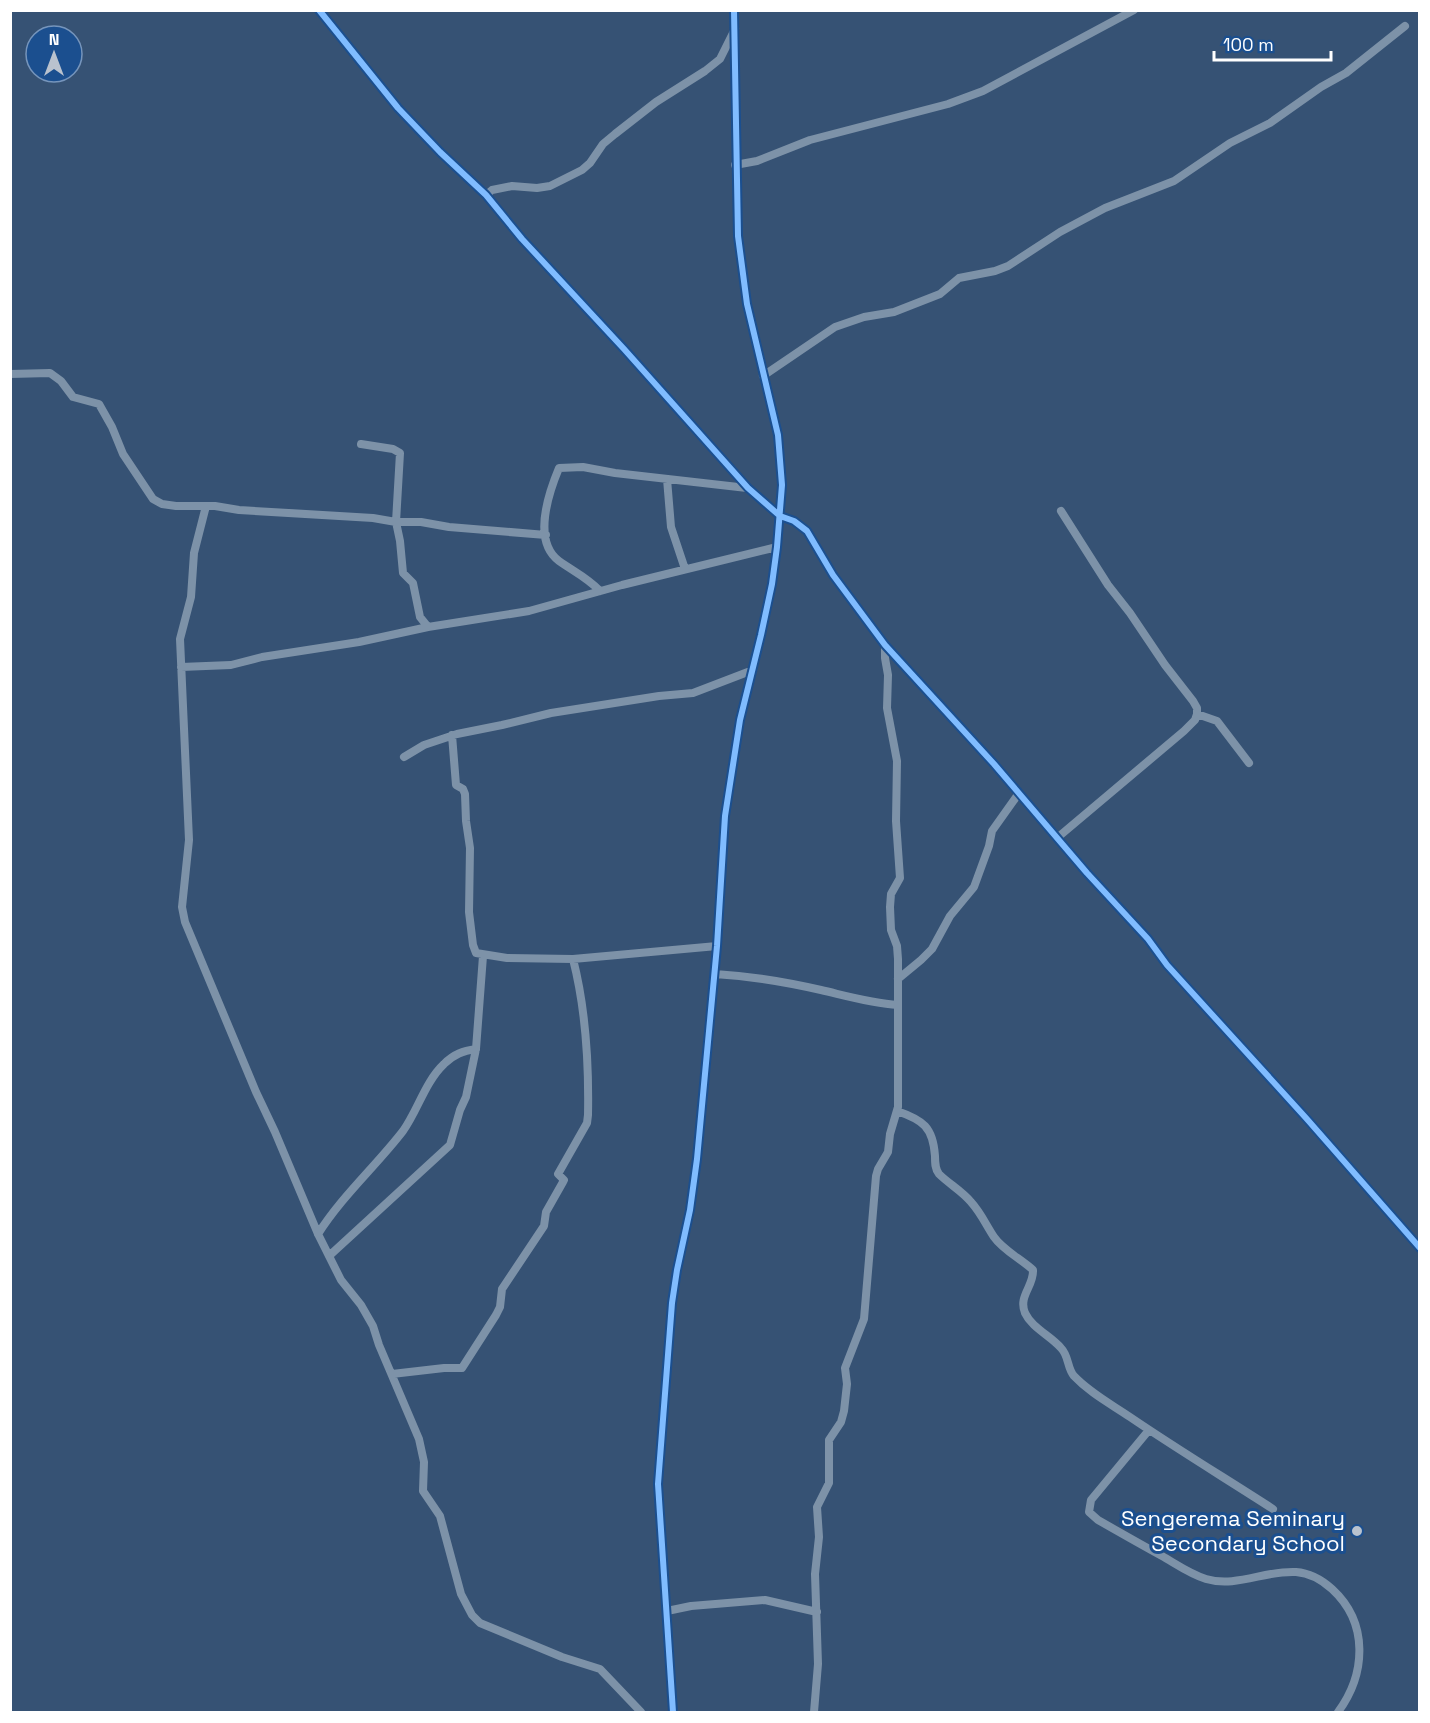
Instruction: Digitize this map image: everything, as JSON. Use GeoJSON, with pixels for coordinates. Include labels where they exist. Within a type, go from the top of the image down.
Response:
{"type":"FeatureCollection","features":[{"type":"Feature","properties":{"kind":"street"},"geometry":{"type":"LineString","coordinates":[[319,10],[398,108],[486,195],[522,239],[748,488],[780,516],[794,521],[807,531],[833,575],[885,645],[1019,793],[1148,939],[1167,965],[1313,1126],[1419,1248]]}},
{"type":"Feature","properties":{"kind":"street"},"geometry":{"type":"LineString","coordinates":[[673,1713],[658,1484],[673,1293],[692,1199],[715,974],[724,816],[740,720],[768,607],[777,547],[782,485],[780,451],[743,280],[738,236],[734,10]]}},
{"type":"Feature","properties":{"kind":"street"},"geometry":{"type":"LineString","coordinates":[[735,165],[757,161],[810,140],[948,104],[983,91],[1134,10]]}},
{"type":"Feature","properties":{"kind":"street"},"geometry":{"type":"LineString","coordinates":[[763,376],[803,347],[841,324],[894,312],[940,294],[959,278],[1001,269],[1060,232],[1105,208],[1174,181],[1230,143],[1270,123],[1346,73],[1405,26]]}},
{"type":"Feature","properties":{"kind":"street"},"geometry":{"type":"LineString","coordinates":[[486,195],[502,187],[550,186],[582,170],[590,163],[603,144],[615,134],[656,102],[720,59],[735,29]]}},
{"type":"Feature","properties":{"kind":"street"},"geometry":{"type":"LineString","coordinates":[[10,374],[50,374],[61,381],[73,397],[99,404],[123,454],[153,499],[162,504],[373,518],[449,527],[546,534]]}},
{"type":"Feature","properties":{"kind":"street"},"geometry":{"type":"LineString","coordinates":[[361,444],[393,449],[400,453],[396,522],[404,573],[413,583],[420,617],[428,627]]}},
{"type":"Feature","properties":{"kind":"street"},"geometry":{"type":"LineString","coordinates":[[600,591],[591,582],[556,559],[551,550],[546,534],[545,516],[549,495],[559,468],[583,467],[748,488]]}},
{"type":"Feature","properties":{"kind":"street"},"geometry":{"type":"LineString","coordinates":[[667,479],[671,527],[685,569]]}},
{"type":"Feature","properties":{"kind":"street"},"geometry":{"type":"LineString","coordinates":[[206,506],[194,553],[191,597],[180,639],[189,840],[182,913],[318,1234],[341,1280],[368,1316],[418,1439],[424,1462],[423,1491],[440,1516],[461,1594],[475,1620],[562,1657],[600,1670],[641,1713]]}},
{"type":"Feature","properties":{"kind":"street"},"geometry":{"type":"LineString","coordinates":[[1057,838],[1184,731],[1195,720],[1197,714],[1193,701],[1108,585],[1061,511]]}},
{"type":"Feature","properties":{"kind":"street"},"geometry":{"type":"LineString","coordinates":[[181,667],[231,665],[262,657],[354,643],[428,627],[529,611],[777,547]]}},
{"type":"Feature","properties":{"kind":"street"},"geometry":{"type":"LineString","coordinates":[[814,1713],[818,1664],[815,1574],[819,1537],[817,1507],[829,1483],[829,1440],[841,1422],[844,1411],[847,1384],[845,1368],[864,1320],[876,1176],[888,1152],[890,1134],[897,1111],[898,979],[897,953],[891,930],[890,908],[891,894],[900,878],[896,820],[897,761],[887,708],[888,675],[885,645]]}},
{"type":"Feature","properties":{"kind":"street"},"geometry":{"type":"LineString","coordinates":[[404,757],[424,745],[452,735],[551,712],[693,693],[753,670]]}},
{"type":"Feature","properties":{"kind":"street"},"geometry":{"type":"LineString","coordinates":[[1197,714],[1217,721],[1249,763]]}},
{"type":"Feature","properties":{"kind":"street"},"geometry":{"type":"LineString","coordinates":[[452,735],[456,785],[463,789],[465,794],[470,848],[469,912],[476,953],[483,956],[507,958],[573,959],[717,946]]}},
{"type":"Feature","properties":{"kind":"street"},"geometry":{"type":"LineString","coordinates":[[898,979],[932,949],[950,916],[974,887],[992,831],[1019,793]]}},
{"type":"Feature","properties":{"kind":"street"},"geometry":{"type":"LineString","coordinates":[[329,1256],[450,1146],[466,1097],[476,1049],[483,956]]}},
{"type":"Feature","properties":{"kind":"street"},"geometry":{"type":"LineString","coordinates":[[392,1374],[462,1368],[496,1315],[500,1307],[502,1289],[544,1226],[546,1212],[564,1182],[558,1174],[587,1122],[588,1115],[586,1035],[582,995],[573,959]]}},
{"type":"Feature","properties":{"kind":"street"},"geometry":{"type":"LineString","coordinates":[[715,974],[750,977],[862,1001],[898,1005]]}},
{"type":"Feature","properties":{"kind":"street"},"geometry":{"type":"LineString","coordinates":[[318,1234],[330,1214],[403,1130],[441,1066],[464,1050],[476,1049]]}},
{"type":"Feature","properties":{"kind":"street"},"geometry":{"type":"LineString","coordinates":[[897,1111],[922,1122],[934,1146],[939,1174],[976,1207],[994,1237],[1033,1270],[1033,1279],[1024,1297],[1025,1312],[1030,1321],[1063,1350],[1069,1369],[1083,1385],[1273,1509]]}},
{"type":"Feature","properties":{"kind":"street"},"geometry":{"type":"LineString","coordinates":[[1149,1430],[1091,1500],[1089,1512],[1098,1520],[1178,1566],[1208,1580],[1229,1581],[1266,1574],[1297,1572],[1315,1576],[1326,1583],[1350,1609],[1357,1626],[1360,1647],[1353,1686],[1338,1713]]}},
{"type":"Feature","properties":{"kind":"street"},"geometry":{"type":"LineString","coordinates":[[667,1611],[691,1606],[765,1600],[817,1612]]}},
{"type":"Feature","properties":{"kind":"cycle path"},"geometry":{"type":"LineString","coordinates":[[319,10],[398,108],[486,195],[522,239],[748,488],[780,516],[794,521],[807,531],[833,575],[885,645],[994,764],[1087,873],[1148,939],[1167,965],[1420,1248]]}},
{"type":"Feature","properties":{"kind":"cycle path"},"geometry":{"type":"LineString","coordinates":[[673,1712],[658,1484],[672,1303],[690,1210],[697,1159],[717,946],[725,816],[740,720],[772,584],[782,485],[778,435],[747,304],[738,236],[734,10]]}},
{"type":"Feature","properties":{"kind":"place","name":"Sengerema Seminary Secondary School"},"geometry":{"type":"Point","coordinates":[1357,1531]}}]}
